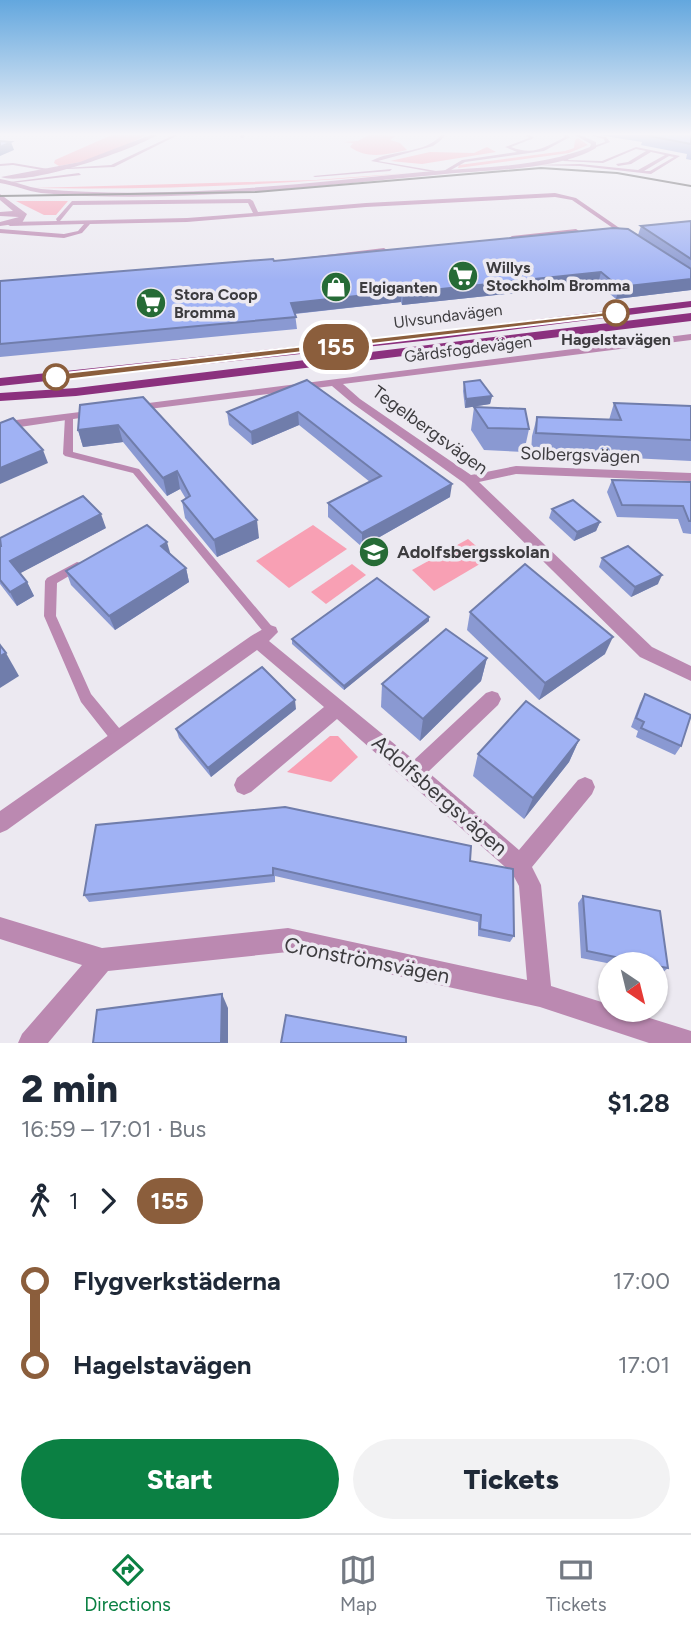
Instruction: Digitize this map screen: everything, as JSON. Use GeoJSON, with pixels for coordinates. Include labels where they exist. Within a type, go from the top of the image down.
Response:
{"type":"FeatureCollection","features":[{"type":"Feature","properties":{"kind":"main road","name":"Ulvsundavägen"},"geometry":{"type":"LineString","coordinates":[[0,382],[418,338],[691,304]]}},
{"type":"Feature","properties":{"kind":"main road","name":"Ulvsundavägen"},"geometry":{"type":"LineString","coordinates":[[0,397],[76,392],[691,317]]}},
{"type":"Feature","properties":{"kind":"street"},"geometry":{"type":"LineString","coordinates":[[13,183],[38,190],[151,192],[336,183]]}},
{"type":"Feature","properties":{"kind":"street"},"geometry":{"type":"LineString","coordinates":[[2,198],[0,214],[21,214]]}},
{"type":"Feature","properties":{"kind":"street"},"geometry":{"type":"LineString","coordinates":[[0,224],[22,219],[21,214],[2,198]]}},
{"type":"Feature","properties":{"kind":"street","name":"Gårdsfogdevägen"},"geometry":{"type":"LineString","coordinates":[[0,425],[691,337]]}},
{"type":"Feature","properties":{"kind":"street"},"geometry":{"type":"LineString","coordinates":[[678,339],[691,345]]}},
{"type":"Feature","properties":{"kind":"street","name":"Tegelbergsvägen"},"geometry":{"type":"LineString","coordinates":[[334,382],[468,480],[646,652],[691,674]]}},
{"type":"Feature","properties":{"kind":"street","name":"Solbergsvägen"},"geometry":{"type":"LineString","coordinates":[[468,480],[516,470],[691,477]]}},
{"type":"Feature","properties":{"kind":"street"},"geometry":{"type":"LineString","coordinates":[[0,823],[264,637]]}},
{"type":"Feature","properties":{"kind":"street","name":"Adolfsbergsvägen"},"geometry":{"type":"LineString","coordinates":[[264,637],[338,707],[520,865],[530,885],[540,995]]}},
{"type":"Feature","properties":{"kind":"street"},"geometry":{"type":"LineString","coordinates":[[414,773],[492,699]]}},
{"type":"Feature","properties":{"kind":"street"},"geometry":{"type":"LineString","coordinates":[[244,785],[338,707]]}},
{"type":"Feature","properties":{"kind":"street"},"geometry":{"type":"LineString","coordinates":[[520,865],[584,787]]}},
{"type":"Feature","properties":{"kind":"street","name":"Cronströmsvägen"},"geometry":{"type":"LineString","coordinates":[[0,928],[102,960],[288,940],[540,995],[684,1042]]}},
{"type":"Feature","properties":{"kind":"street"},"geometry":{"type":"LineString","coordinates":[[31,1043],[102,960]]}},
{"type":"Feature","properties":{"kind":"lane"},"geometry":{"type":"LineString","coordinates":[[519,191],[526,195]]}},
{"type":"Feature","properties":{"kind":"lane"},"geometry":{"type":"LineString","coordinates":[[10,223],[187,220],[555,195],[574,199],[620,230],[630,233],[640,244]]}},
{"type":"Feature","properties":{"kind":"lane"},"geometry":{"type":"LineString","coordinates":[[58,220],[72,203],[250,201],[256,214]]}},
{"type":"Feature","properties":{"kind":"lane"},"geometry":{"type":"LineString","coordinates":[[21,214],[86,223]]}},
{"type":"Feature","properties":{"kind":"lane"},"geometry":{"type":"LineString","coordinates":[[0,231],[64,236],[80,232],[86,223]]}},
{"type":"Feature","properties":{"kind":"lane"},"geometry":{"type":"LineString","coordinates":[[499,240],[584,231]]}},
{"type":"Feature","properties":{"kind":"lane"},"geometry":{"type":"LineString","coordinates":[[606,233],[630,233]]}},
{"type":"Feature","properties":{"kind":"lane"},"geometry":{"type":"LineString","coordinates":[[287,262],[310,257],[396,249]]}},
{"type":"Feature","properties":{"kind":"lane"},"geometry":{"type":"LineString","coordinates":[[69,416],[68,454],[136,471],[264,637]]}},
{"type":"Feature","properties":{"kind":"lane"},"geometry":{"type":"LineString","coordinates":[[86,561],[51,581],[50,616],[86,698],[119,739]]}},
{"type":"Feature","properties":{"kind":"shaded area"},"geometry":{"type":"Polygon","coordinates":[[[221,183],[283,183],[221,186],[33,188],[221,183]]]}},
{"type":"Feature","properties":{"kind":"shaded area"},"geometry":{"type":"Polygon","coordinates":[[[16,201],[68,201],[56,215],[44,215],[16,201]]]}},
{"type":"Feature","properties":{"kind":"shaded area"},"geometry":{"type":"Polygon","coordinates":[[[313,525],[347,549],[289,588],[256,561],[313,525]]]}},
{"type":"Feature","properties":{"kind":"shaded area"},"geometry":{"type":"Polygon","coordinates":[[[468,539],[490,558],[434,591],[412,570],[468,539]]]}},
{"type":"Feature","properties":{"kind":"shaded area"},"geometry":{"type":"Polygon","coordinates":[[[352,564],[366,575],[326,604],[311,592],[352,564]]]}},
{"type":"Feature","properties":{"kind":"shaded area"},"geometry":{"type":"Polygon","coordinates":[[[330,736],[338,736],[358,757],[331,782],[287,772],[330,736]]]}},
{"type":"Feature","properties":{"kind":"building"},"geometry":{"type":"Polygon","coordinates":[[[691,221],[691,259],[641,226],[691,221]]]}},
{"type":"Feature","properties":{"kind":"building"},"geometry":{"type":"Polygon","coordinates":[[[613,228],[628,229],[691,269],[691,279],[619,287],[601,272],[291,303],[296,317],[0,344],[0,281],[274,261],[613,228]]]}},
{"type":"Feature","properties":{"kind":"building"},"geometry":{"type":"Polygon","coordinates":[[[307,380],[452,484],[362,533],[328,503],[381,476],[298,412],[251,432],[227,412],[307,380]]]}},
{"type":"Feature","properties":{"kind":"building"},"geometry":{"type":"Polygon","coordinates":[[[480,380],[492,396],[466,399],[464,382],[480,380]]]}},
{"type":"Feature","properties":{"kind":"building"},"geometry":{"type":"Polygon","coordinates":[[[143,397],[257,520],[214,540],[182,501],[190,496],[177,471],[163,478],[118,425],[78,430],[80,405],[143,397]]]}},
{"type":"Feature","properties":{"kind":"building"},"geometry":{"type":"Polygon","coordinates":[[[614,403],[691,406],[691,440],[536,433],[537,417],[621,420],[614,403]]]}},
{"type":"Feature","properties":{"kind":"building"},"geometry":{"type":"Polygon","coordinates":[[[474,407],[525,409],[529,429],[488,428],[474,407]]]}},
{"type":"Feature","properties":{"kind":"building"},"geometry":{"type":"Polygon","coordinates":[[[13,418],[43,450],[0,468],[0,423],[13,418]]]}},
{"type":"Feature","properties":{"kind":"building"},"geometry":{"type":"Polygon","coordinates":[[[612,480],[691,482],[691,521],[683,506],[622,505],[612,480]]]}},
{"type":"Feature","properties":{"kind":"building"},"geometry":{"type":"Polygon","coordinates":[[[83,496],[101,514],[10,561],[27,582],[10,592],[0,580],[0,538],[83,496]]]}},
{"type":"Feature","properties":{"kind":"building"},"geometry":{"type":"Polygon","coordinates":[[[573,500],[600,522],[577,532],[552,509],[573,500]]]}},
{"type":"Feature","properties":{"kind":"building"},"geometry":{"type":"Polygon","coordinates":[[[147,525],[167,542],[161,546],[186,568],[109,616],[66,571],[147,525]]]}},
{"type":"Feature","properties":{"kind":"building"},"geometry":{"type":"Polygon","coordinates":[[[628,546],[662,575],[635,587],[602,558],[628,546]]]}},
{"type":"Feature","properties":{"kind":"building"},"geometry":{"type":"Polygon","coordinates":[[[525,564],[613,637],[545,683],[470,612],[525,564]]]}},
{"type":"Feature","properties":{"kind":"building"},"geometry":{"type":"Polygon","coordinates":[[[377,578],[429,617],[344,686],[292,639],[377,578]]]}},
{"type":"Feature","properties":{"kind":"building"},"geometry":{"type":"Polygon","coordinates":[[[446,629],[487,658],[423,719],[382,684],[446,629]]]}},
{"type":"Feature","properties":{"kind":"building"},"geometry":{"type":"Polygon","coordinates":[[[0,645],[6,653],[0,656],[0,645]]]}},
{"type":"Feature","properties":{"kind":"building"},"geometry":{"type":"Polygon","coordinates":[[[262,667],[295,700],[208,768],[176,729],[262,667]]]}},
{"type":"Feature","properties":{"kind":"building"},"geometry":{"type":"Polygon","coordinates":[[[645,694],[691,715],[681,746],[641,728],[644,722],[636,718],[645,694]]]}},
{"type":"Feature","properties":{"kind":"building"},"geometry":{"type":"Polygon","coordinates":[[[526,701],[579,740],[533,798],[478,754],[526,701]]]}},
{"type":"Feature","properties":{"kind":"building"},"geometry":{"type":"Polygon","coordinates":[[[285,807],[471,846],[470,861],[513,869],[514,936],[480,929],[481,915],[273,868],[273,875],[84,895],[96,825],[285,807]]]}},
{"type":"Feature","properties":{"kind":"building"},"geometry":{"type":"Polygon","coordinates":[[[583,896],[660,911],[666,952],[598,953],[587,951],[583,896]]]}},
{"type":"Feature","properties":{"kind":"building"},"geometry":{"type":"Polygon","coordinates":[[[222,994],[221,1043],[93,1043],[97,1010],[222,994]]]}},
{"type":"Feature","properties":{"kind":"building"},"geometry":{"type":"Polygon","coordinates":[[[286,1015],[406,1037],[406,1043],[281,1043],[286,1015]]]}},
{"type":"Feature","properties":{"kind":"tram line"},"geometry":{"type":"LineString","coordinates":[[0,196],[256,192],[367,183]]}},
{"type":"Feature","properties":{"kind":"tram line"},"geometry":{"type":"LineString","coordinates":[[672,183],[691,186]]}},
{"type":"Feature","properties":{"kind":"bus line","name":"155"},"geometry":{"type":"LineString","coordinates":[[56,377],[616,313]]}},
{"type":"Feature","properties":{"kind":"place","name":"Willys Stockholm Bromma"},"geometry":{"type":"Point","coordinates":[463,276]}},
{"type":"Feature","properties":{"kind":"place","name":"Elgiganten"},"geometry":{"type":"Point","coordinates":[336,287]}},
{"type":"Feature","properties":{"kind":"place","name":"Stora Coop Bromma"},"geometry":{"type":"Point","coordinates":[151,303]}},
{"type":"Feature","properties":{"kind":"place","name":"Hagelstavägen"},"geometry":{"type":"Point","coordinates":[616,313]}},
{"type":"Feature","properties":{"kind":"place","name":"Adolfsbergsskolan"},"geometry":{"type":"Point","coordinates":[374,552]}}]}
